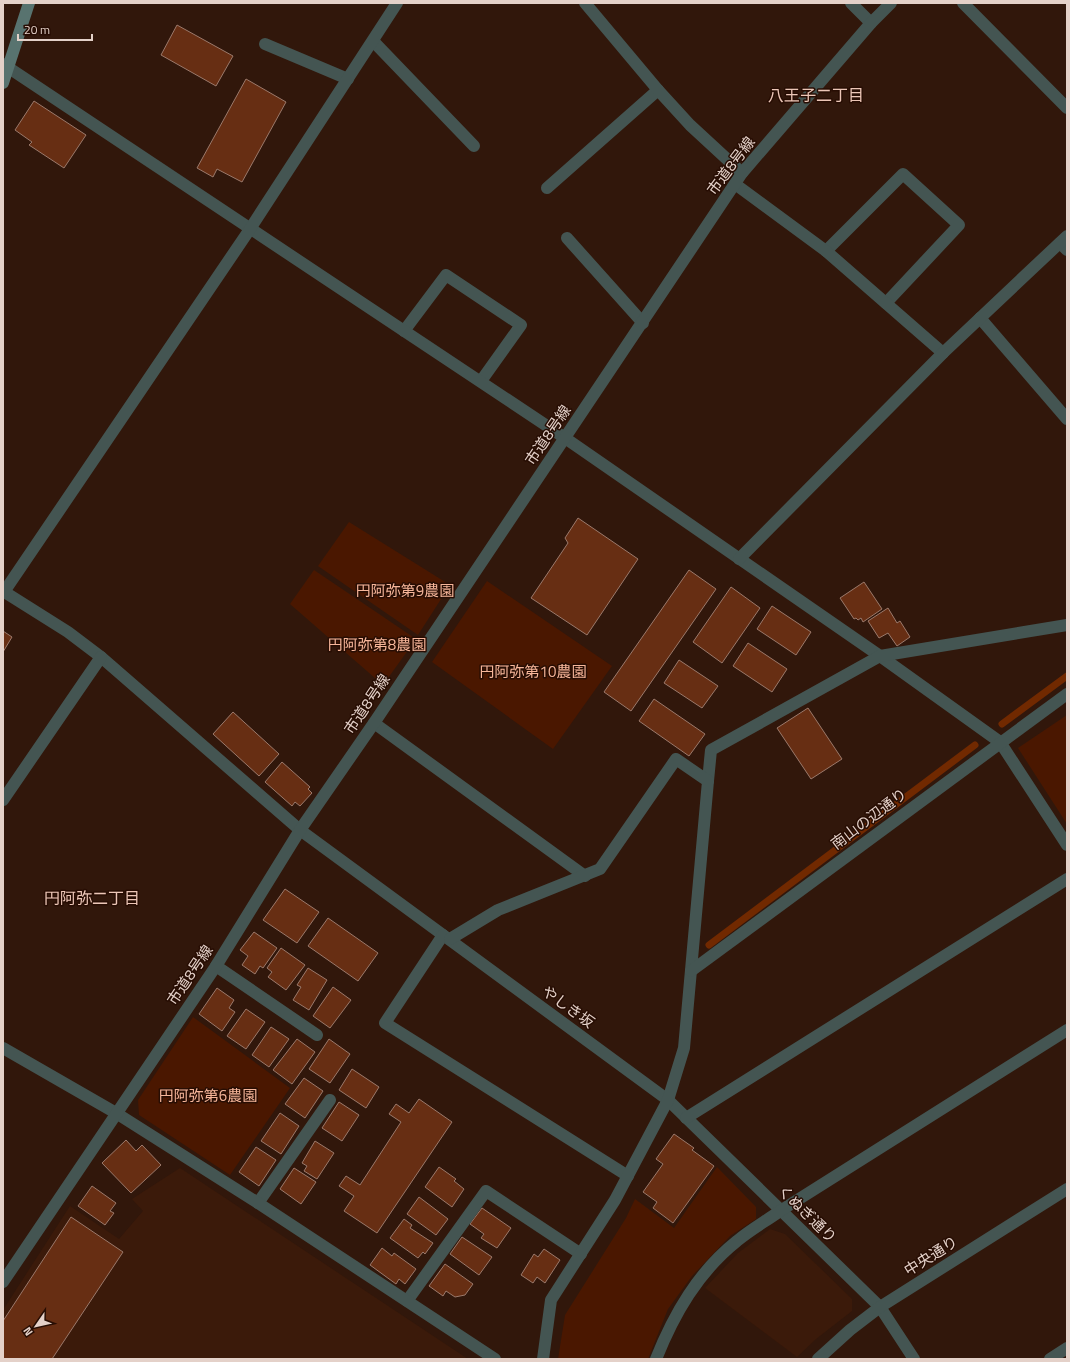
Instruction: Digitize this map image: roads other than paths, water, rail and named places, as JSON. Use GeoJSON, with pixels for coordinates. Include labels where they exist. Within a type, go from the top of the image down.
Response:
{"type":"FeatureCollection","features":[{"type":"Feature","properties":{"kind":"street"},"geometry":{"type":"LineString","coordinates":[[3,83],[6,66],[29,3]]}},
{"type":"Feature","properties":{"kind":"street"},"geometry":{"type":"LineString","coordinates":[[4,592],[250,229],[397,3]]}},
{"type":"Feature","properties":{"kind":"street"},"geometry":{"type":"LineString","coordinates":[[585,3],[658,90],[690,125],[742,173]]}},
{"type":"Feature","properties":{"kind":"street"},"geometry":{"type":"LineString","coordinates":[[851,3],[871,23]]}},
{"type":"Feature","properties":{"kind":"street","name":"市道8号線"},"geometry":{"type":"LineString","coordinates":[[3,1282],[116,1112],[216,966],[300,830],[374,723],[742,173],[871,23],[891,3]]}},
{"type":"Feature","properties":{"kind":"street"},"geometry":{"type":"LineString","coordinates":[[963,3],[1067,108]]}},
{"type":"Feature","properties":{"kind":"street"},"geometry":{"type":"LineString","coordinates":[[373,41],[474,146]]}},
{"type":"Feature","properties":{"kind":"street"},"geometry":{"type":"LineString","coordinates":[[265,44],[348,79]]}},
{"type":"Feature","properties":{"kind":"street"},"geometry":{"type":"LineString","coordinates":[[6,66],[565,438],[880,656],[1000,742],[1067,846]]}},
{"type":"Feature","properties":{"kind":"street"},"geometry":{"type":"LineString","coordinates":[[547,188],[658,90]]}},
{"type":"Feature","properties":{"kind":"street"},"geometry":{"type":"LineString","coordinates":[[826,251],[903,174],[959,225],[886,303]]}},
{"type":"Feature","properties":{"kind":"street"},"geometry":{"type":"LineString","coordinates":[[735,184],[826,251],[943,353]]}},
{"type":"Feature","properties":{"kind":"street"},"geometry":{"type":"LineString","coordinates":[[567,238],[643,323]]}},
{"type":"Feature","properties":{"kind":"street"},"geometry":{"type":"LineString","coordinates":[[739,559],[943,353],[980,318],[1065,243]]}},
{"type":"Feature","properties":{"kind":"street"},"geometry":{"type":"LineString","coordinates":[[404,330],[446,276],[521,325],[481,382]]}},
{"type":"Feature","properties":{"kind":"street"},"geometry":{"type":"LineString","coordinates":[[980,318],[1067,419]]}},
{"type":"Feature","properties":{"kind":"street","name":"やしき坂"},"geometry":{"type":"LineString","coordinates":[[4,592],[68,632],[101,657],[300,830],[668,1100]]}},
{"type":"Feature","properties":{"kind":"street"},"geometry":{"type":"LineString","coordinates":[[543,1359],[551,1300],[615,1200],[628,1176],[668,1100],[684,1048],[711,750],[880,656],[1067,625]]}},
{"type":"Feature","properties":{"kind":"street"},"geometry":{"type":"LineString","coordinates":[[3,800],[101,657]]}},
{"type":"Feature","properties":{"kind":"street","name":"南山の辺通り"},"geometry":{"type":"LineString","coordinates":[[691,971],[1067,694]]}},
{"type":"Feature","properties":{"kind":"street"},"geometry":{"type":"LineString","coordinates":[[374,723],[585,876]]}},
{"type":"Feature","properties":{"kind":"street"},"geometry":{"type":"LineString","coordinates":[[628,1176],[385,1023],[446,937],[498,910],[600,869],[676,759],[708,781]]}},
{"type":"Feature","properties":{"kind":"street"},"geometry":{"type":"LineString","coordinates":[[686,1118],[1067,879]]}},
{"type":"Feature","properties":{"kind":"street"},"geometry":{"type":"LineString","coordinates":[[216,966],[317,1035]]}},
{"type":"Feature","properties":{"kind":"street"},"geometry":{"type":"LineString","coordinates":[[656,1359],[667,1332],[687,1296],[711,1266],[736,1241],[780,1211],[1067,1030]]}},
{"type":"Feature","properties":{"kind":"street"},"geometry":{"type":"LineString","coordinates":[[3,1048],[116,1112],[496,1359]]}},
{"type":"Feature","properties":{"kind":"street"},"geometry":{"type":"LineString","coordinates":[[258,1203],[330,1100]]}},
{"type":"Feature","properties":{"kind":"street","name":"くぬぎ通り"},"geometry":{"type":"LineString","coordinates":[[668,1100],[880,1307],[914,1359]]}},
{"type":"Feature","properties":{"kind":"street","name":"中央通り"},"geometry":{"type":"LineString","coordinates":[[818,1359],[850,1330],[880,1307],[1067,1188]]}},
{"type":"Feature","properties":{"kind":"street"},"geometry":{"type":"LineString","coordinates":[[407,1301],[486,1191],[581,1254]]}},
{"type":"Feature","properties":{"kind":"street"},"geometry":{"type":"LineString","coordinates":[[1050,1359],[1067,1348]]}},
{"type":"Feature","properties":{"kind":"waterway"},"geometry":{"type":"LineString","coordinates":[[1002,724],[1067,676]]}},
{"type":"Feature","properties":{"kind":"waterway"},"geometry":{"type":"LineString","coordinates":[[709,945],[975,745]]}},
{"type":"Feature","properties":{"kind":"district","name":"八王子二丁目"},"geometry":{"type":"Point","coordinates":[816,95]}},
{"type":"Feature","properties":{"kind":"district","name":"円阿弥二丁目"},"geometry":{"type":"Point","coordinates":[92,898]}},
{"type":"Feature","properties":{"kind":"park label","name":"円阿弥第9農園"},"geometry":{"type":"Point","coordinates":[405,591]}},
{"type":"Feature","properties":{"kind":"park label","name":"円阿弥第8農園"},"geometry":{"type":"Point","coordinates":[377,645]}},
{"type":"Feature","properties":{"kind":"park label","name":"円阿弥第10農園"},"geometry":{"type":"Point","coordinates":[533,672]}},
{"type":"Feature","properties":{"kind":"park label","name":"円阿弥第6農園"},"geometry":{"type":"Point","coordinates":[208,1096]}}]}
